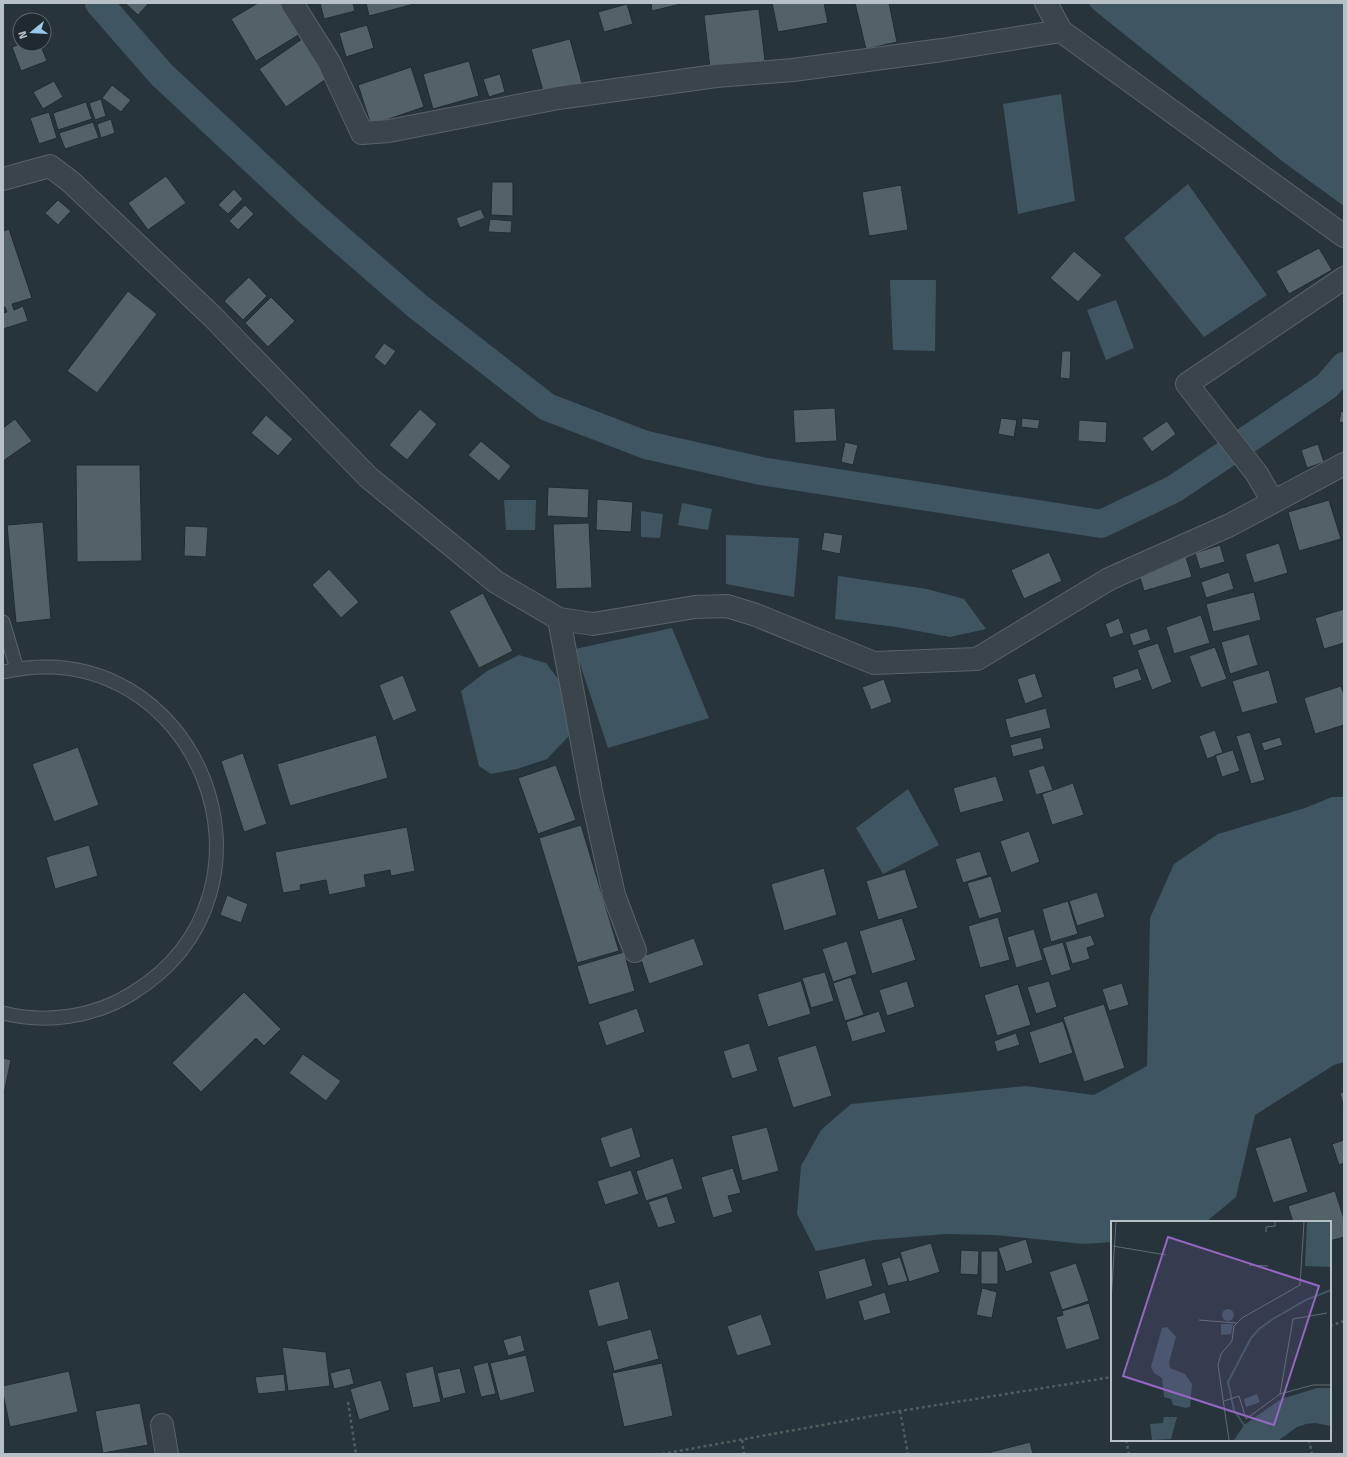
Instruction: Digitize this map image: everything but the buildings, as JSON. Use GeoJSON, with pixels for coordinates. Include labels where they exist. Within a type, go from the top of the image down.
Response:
{"type":"FeatureCollection","features":[{"type":"Feature","properties":{"kind":"street"},"geometry":{"type":"LineString","coordinates":[[292,3],[329,62],[362,132],[389,131],[558,98],[716,76],[809,68],[942,50],[1060,30]]}},
{"type":"Feature","properties":{"kind":"street"},"geometry":{"type":"LineString","coordinates":[[1046,3],[1060,30],[1344,236]]}},
{"type":"Feature","properties":{"kind":"street"},"geometry":{"type":"LineString","coordinates":[[3,179],[50,166],[71,182],[213,317],[368,478],[496,582],[559,619],[593,624],[695,607],[727,606],[756,615],[874,663],[977,658],[1109,579],[1230,526],[1344,464]]}},
{"type":"Feature","properties":{"kind":"street"},"geometry":{"type":"LineString","coordinates":[[1273,502],[1257,474],[1187,384],[1344,278]]}},
{"type":"Feature","properties":{"kind":"street"},"geometry":{"type":"LineString","coordinates":[[559,619],[592,796],[614,896],[635,951]]}},
{"type":"Feature","properties":{"kind":"street"},"geometry":{"type":"LineString","coordinates":[[162,1425],[167,1454]]}},
{"type":"Feature","properties":{"kind":"lane"},"geometry":{"type":"LineString","coordinates":[[3,622],[17,669]]}},
{"type":"Feature","properties":{"kind":"lane"},"geometry":{"type":"LineString","coordinates":[[3,672],[17,669],[44,667],[72,670],[98,677],[123,687],[141,698],[167,720],[185,741],[199,765],[209,790],[215,817],[218,845],[215,872],[208,899],[198,924],[183,948],[165,968],[144,986],[121,1000],[95,1010],[69,1016],[41,1018],[3,1013]]}},
{"type":"Feature","properties":{"kind":"path"},"geometry":{"type":"LineString","coordinates":[[1331,1326],[1344,1321]]}},
{"type":"Feature","properties":{"kind":"path"},"geometry":{"type":"LineString","coordinates":[[662,1454],[900,1411],[1111,1378]]}},
{"type":"Feature","properties":{"kind":"path"},"geometry":{"type":"LineString","coordinates":[[348,1402],[356,1454]]}},
{"type":"Feature","properties":{"kind":"path"},"geometry":{"type":"LineString","coordinates":[[900,1411],[908,1454]]}},
{"type":"Feature","properties":{"kind":"path"},"geometry":{"type":"LineString","coordinates":[[742,1440],[744,1454]]}},
{"type":"Feature","properties":{"kind":"path"},"geometry":{"type":"LineString","coordinates":[[1126,1441],[1129,1454]]}},
{"type":"Feature","properties":{"kind":"path"},"geometry":{"type":"LineString","coordinates":[[1309,1441],[1312,1454]]}},
{"type":"Feature","properties":{"kind":"water"},"geometry":{"type":"Polygon","coordinates":[[[1088,3],[1344,3],[1344,206],[1286,164],[1094,10],[1088,3]]]}},
{"type":"Feature","properties":{"kind":"water"},"geometry":{"type":"Polygon","coordinates":[[[1061,94],[1075,201],[1018,214],[1003,104],[1061,94]]]}},
{"type":"Feature","properties":{"kind":"water"},"geometry":{"type":"Polygon","coordinates":[[[1188,184],[1267,295],[1204,337],[1124,238],[1188,184]]]}},
{"type":"Feature","properties":{"kind":"water"},"geometry":{"type":"Polygon","coordinates":[[[890,280],[936,280],[935,351],[893,350],[890,280]]]}},
{"type":"Feature","properties":{"kind":"water"},"geometry":{"type":"Polygon","coordinates":[[[1116,300],[1134,348],[1106,360],[1087,310],[1116,300]]]}},
{"type":"Feature","properties":{"kind":"water"},"geometry":{"type":"Polygon","coordinates":[[[504,500],[536,500],[535,530],[506,530],[504,500]]]}},
{"type":"Feature","properties":{"kind":"water"},"geometry":{"type":"Polygon","coordinates":[[[682,503],[712,509],[708,530],[678,525],[682,503]]]}},
{"type":"Feature","properties":{"kind":"water"},"geometry":{"type":"Polygon","coordinates":[[[641,511],[663,514],[660,538],[641,537],[641,511]]]}},
{"type":"Feature","properties":{"kind":"water"},"geometry":{"type":"Polygon","coordinates":[[[726,535],[799,538],[794,597],[726,584],[726,535]]]}},
{"type":"Feature","properties":{"kind":"water"},"geometry":{"type":"Polygon","coordinates":[[[838,576],[927,589],[964,599],[986,629],[950,637],[896,627],[835,619],[838,576]]]}},
{"type":"Feature","properties":{"kind":"water"},"geometry":{"type":"Polygon","coordinates":[[[672,628],[709,718],[608,748],[575,649],[672,628]]]}},
{"type":"Feature","properties":{"kind":"water"},"geometry":{"type":"Polygon","coordinates":[[[519,655],[546,663],[561,683],[569,736],[547,759],[517,769],[491,774],[479,766],[461,691],[487,671],[519,655]]]}},
{"type":"Feature","properties":{"kind":"water"},"geometry":{"type":"Polygon","coordinates":[[[908,789],[939,845],[883,874],[856,828],[908,789]]]}},
{"type":"Feature","properties":{"kind":"water"},"geometry":{"type":"Polygon","coordinates":[[[1332,797],[1344,797],[1344,1062],[1334,1065],[1255,1115],[1236,1197],[1207,1221],[1111,1221],[1111,1242],[1084,1244],[995,1235],[946,1234],[874,1240],[816,1251],[797,1214],[801,1166],[821,1130],[851,1104],[1026,1086],[1094,1095],[1147,1066],[1150,918],[1174,864],[1218,834],[1305,808],[1332,797]]]}},
{"type":"Feature","properties":{"kind":"waterway"},"geometry":{"type":"LineString","coordinates":[[99,3],[162,75],[310,213],[416,305],[547,407],[646,445],[761,471],[1101,524],[1174,489],[1327,386],[1344,366]]}}]}
